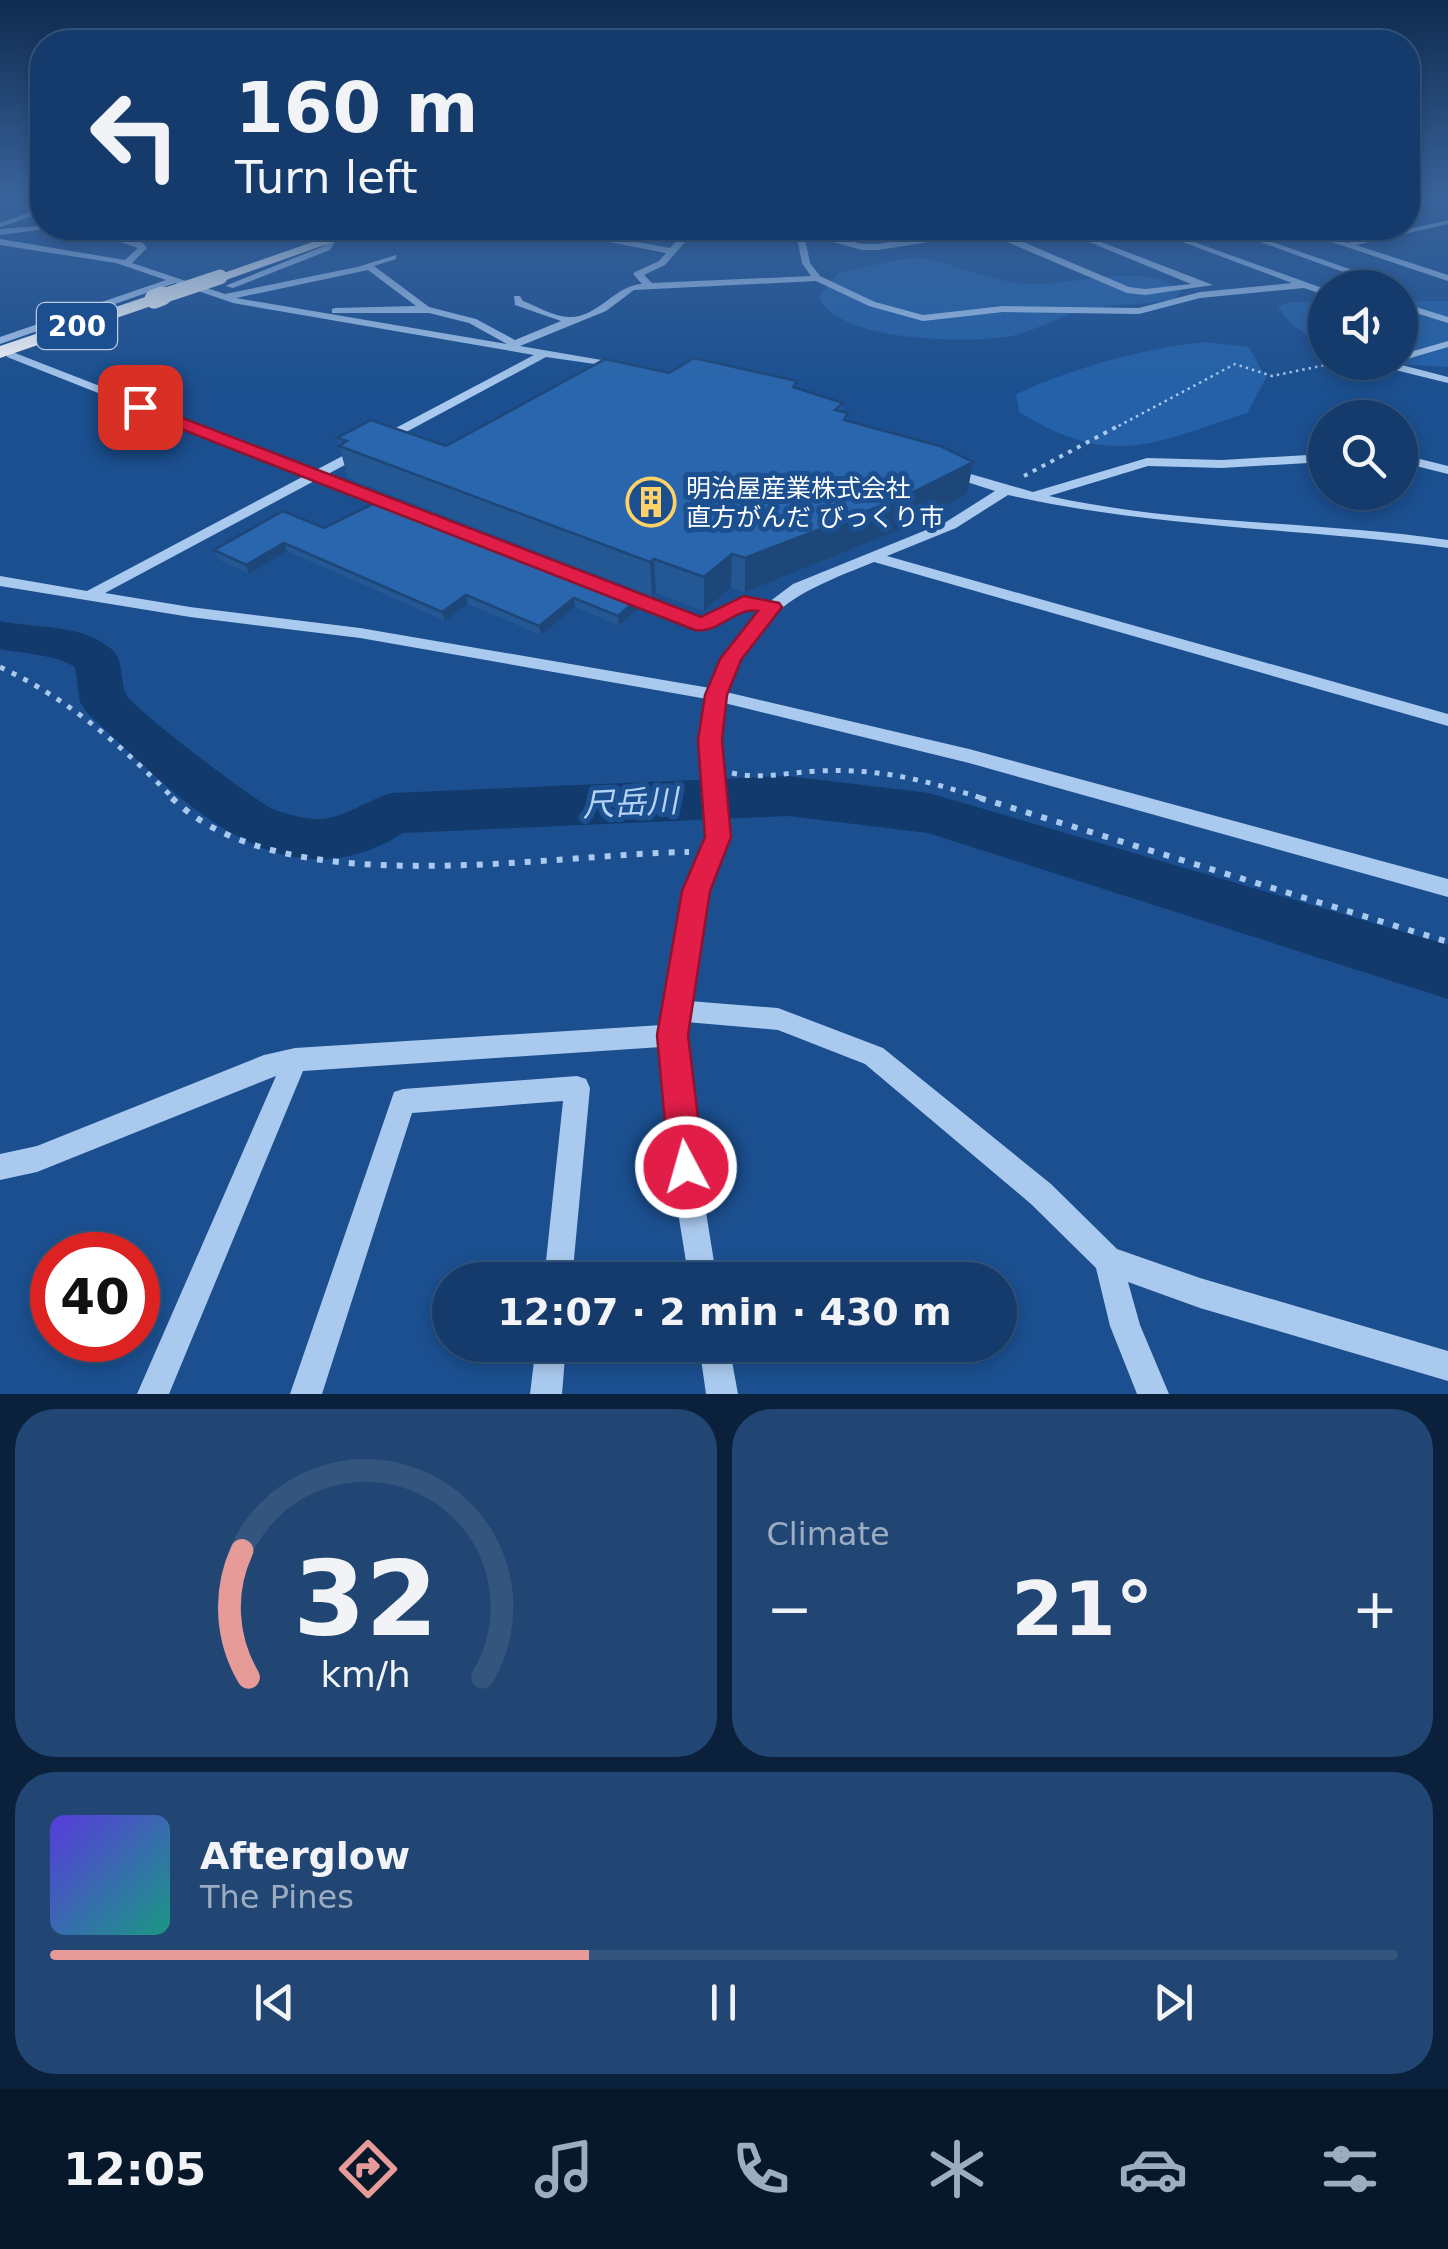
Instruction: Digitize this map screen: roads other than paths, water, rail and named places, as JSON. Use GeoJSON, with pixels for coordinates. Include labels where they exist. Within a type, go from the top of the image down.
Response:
{"type":"FeatureCollection","features":[{"type":"Feature","properties":{"kind":"highway","name":"200"},"geometry":{"type":"LineString","coordinates":[[5,354],[270,260]]}},
{"type":"Feature","properties":{"kind":"street"},"geometry":{"type":"LineString","coordinates":[[109,260],[217,295],[632,369]]}},
{"type":"Feature","properties":{"kind":"street"},"geometry":{"type":"LineString","coordinates":[[127,263],[130,260]]}},
{"type":"Feature","properties":{"kind":"street"},"geometry":{"type":"LineString","coordinates":[[217,295],[298,260]]}},
{"type":"Feature","properties":{"kind":"street"},"geometry":{"type":"LineString","coordinates":[[357,270],[378,260]]}},
{"type":"Feature","properties":{"kind":"street"},"geometry":{"type":"LineString","coordinates":[[648,284],[638,274],[664,260]]}},
{"type":"Feature","properties":{"kind":"street"},"geometry":{"type":"LineString","coordinates":[[805,260],[818,278]]}},
{"type":"Feature","properties":{"kind":"street"},"geometry":{"type":"LineString","coordinates":[[1060,260],[1127,290],[1144,292],[1289,280]]}},
{"type":"Feature","properties":{"kind":"street"},"geometry":{"type":"LineString","coordinates":[[1139,260],[1202,285]]}},
{"type":"Feature","properties":{"kind":"street"},"geometry":{"type":"LineString","coordinates":[[1235,260],[1308,286]]}},
{"type":"Feature","properties":{"kind":"street"},"geometry":{"type":"LineString","coordinates":[[1316,260],[1345,270]]}},
{"type":"Feature","properties":{"kind":"street"},"geometry":{"type":"LineString","coordinates":[[1395,260],[1446,276]]}},
{"type":"Feature","properties":{"kind":"street"},"geometry":{"type":"LineString","coordinates":[[217,295],[370,267],[424,307]]}},
{"type":"Feature","properties":{"kind":"street"},"geometry":{"type":"LineString","coordinates":[[1418,283],[1446,276]]}},
{"type":"Feature","properties":{"kind":"street"},"geometry":{"type":"LineString","coordinates":[[513,346],[603,309],[632,287],[648,284],[818,278],[898,312],[943,318],[1003,309],[1138,311],[1200,295],[1304,285]]}},
{"type":"Feature","properties":{"kind":"street"},"geometry":{"type":"LineString","coordinates":[[0,340],[176,280]]}},
{"type":"Feature","properties":{"kind":"street"},"geometry":{"type":"LineString","coordinates":[[410,296],[426,286]]}},
{"type":"Feature","properties":{"kind":"street"},"geometry":{"type":"LineString","coordinates":[[517,298],[518,304],[570,322]]}},
{"type":"Feature","properties":{"kind":"street"},"geometry":{"type":"LineString","coordinates":[[310,313],[424,307],[465,317],[513,346]]}},
{"type":"Feature","properties":{"kind":"street"},"geometry":{"type":"LineString","coordinates":[[1418,311],[1448,320]]}},
{"type":"Feature","properties":{"kind":"street"},"geometry":{"type":"LineString","coordinates":[[1418,353],[1448,344]]}},
{"type":"Feature","properties":{"kind":"street"},"geometry":{"type":"LineString","coordinates":[[88,597],[545,353]]}},
{"type":"Feature","properties":{"kind":"street"},"geometry":{"type":"LineString","coordinates":[[5,354],[703,625],[744,602],[772,607]]}},
{"type":"Feature","properties":{"kind":"street"},"geometry":{"type":"LineString","coordinates":[[1418,373],[1448,380]]}},
{"type":"Feature","properties":{"kind":"street"},"geometry":{"type":"LineString","coordinates":[[1035,496],[1147,462],[1222,464],[1308,459]]}},
{"type":"Feature","properties":{"kind":"street"},"geometry":{"type":"LineString","coordinates":[[1418,462],[1448,470]]}},
{"type":"Feature","properties":{"kind":"street"},"geometry":{"type":"LineString","coordinates":[[943,469],[1006,490],[1170,519],[1400,536],[1448,544]]}},
{"type":"Feature","properties":{"kind":"street"},"geometry":{"type":"LineString","coordinates":[[700,1262],[690,1200],[675,1023],[696,891],[716,845],[710,740],[716,695],[731,659],[772,607],[798,587],[951,525],[1006,490]]}},
{"type":"Feature","properties":{"kind":"street"},"geometry":{"type":"LineString","coordinates":[[870,556],[1448,720]]}},
{"type":"Feature","properties":{"kind":"street"},"geometry":{"type":"LineString","coordinates":[[2,582],[360,633],[716,695],[969,756],[1448,888]]}},
{"type":"Feature","properties":{"kind":"street"},"geometry":{"type":"LineString","coordinates":[[0,1167],[37,1159],[264,1067],[295,1060],[675,1023],[778,1019],[874,1056],[1041,1194],[1108,1260],[1200,1293],[1448,1366]]}},
{"type":"Feature","properties":{"kind":"street"},"geometry":{"type":"LineString","coordinates":[[153,1394],[295,1060]]}},
{"type":"Feature","properties":{"kind":"street"},"geometry":{"type":"LineString","coordinates":[[306,1394],[403,1101],[577,1088],[560,1262]]}},
{"type":"Feature","properties":{"kind":"street"},"geometry":{"type":"LineString","coordinates":[[1108,1260],[1125,1326],[1153,1394]]}},
{"type":"Feature","properties":{"kind":"street"},"geometry":{"type":"LineString","coordinates":[[546,1394],[549,1362]]}},
{"type":"Feature","properties":{"kind":"street"},"geometry":{"type":"LineString","coordinates":[[717,1362],[722,1394]]}},
{"type":"Feature","properties":{"kind":"waterway","name":"尺岳川"},"geometry":{"type":"LineString","coordinates":[[0,635],[42,644],[67,642],[97,660],[104,702],[182,770],[257,826],[317,841],[363,831],[392,813],[788,796],[929,813],[1448,972]]}},
{"type":"Feature","properties":{"kind":"place","name":"明治屋産業株式会社 直方がんだ びっくり市"},"geometry":{"type":"Point","coordinates":[651,502]}}]}
